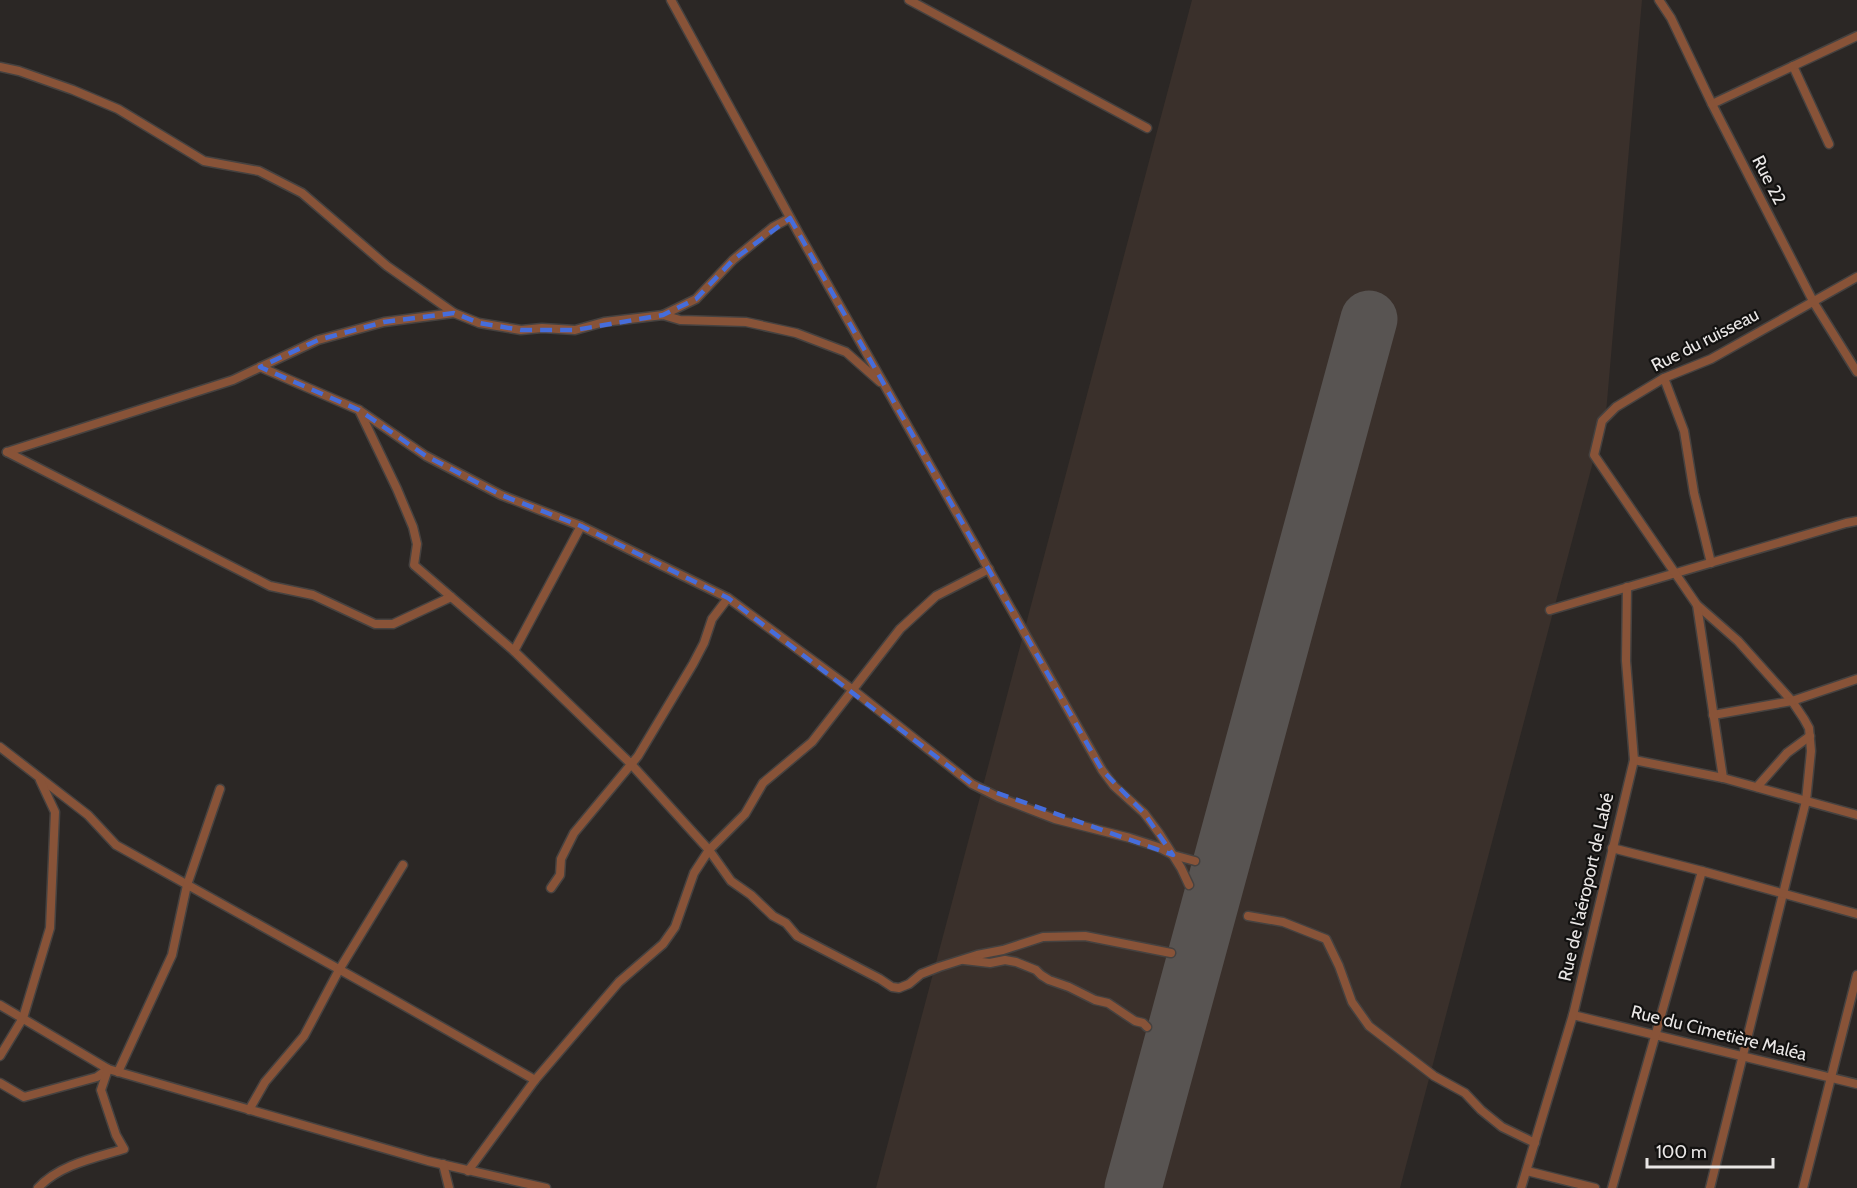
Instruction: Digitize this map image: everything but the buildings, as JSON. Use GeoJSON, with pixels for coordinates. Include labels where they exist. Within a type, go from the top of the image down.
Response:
{"type":"FeatureCollection","features":[{"type":"Feature","properties":{"kind":"street"},"geometry":{"type":"LineString","coordinates":[[671,0],[790,218],[1102,770],[1125,798],[1144,813],[1167,844],[1188,885]]}},
{"type":"Feature","properties":{"kind":"street"},"geometry":{"type":"LineString","coordinates":[[909,0],[1147,128]]}},
{"type":"Feature","properties":{"kind":"street","name":"Rue 22"},"geometry":{"type":"LineString","coordinates":[[1659,0],[1671,18],[1712,104],[1814,303],[1857,372]]}},
{"type":"Feature","properties":{"kind":"street"},"geometry":{"type":"LineString","coordinates":[[1712,104],[1857,36]]}},
{"type":"Feature","properties":{"kind":"street"},"geometry":{"type":"LineString","coordinates":[[1793,66],[1829,144]]}},
{"type":"Feature","properties":{"kind":"street"},"geometry":{"type":"LineString","coordinates":[[0,67],[62,87],[118,109],[204,161],[259,171],[302,193],[387,266],[454,313],[480,323],[521,330],[542,328],[575,330],[604,321],[663,315],[696,299],[733,260],[773,227],[790,218]]}},
{"type":"Feature","properties":{"kind":"street","name":"Rue du ruisseau"},"geometry":{"type":"LineString","coordinates":[[1675,573],[1594,455],[1602,421],[1616,407],[1664,378],[1711,359],[1857,278]]}},
{"type":"Feature","properties":{"kind":"street"},"geometry":{"type":"LineString","coordinates":[[451,597],[393,624],[375,624],[313,595],[270,586],[7,452],[233,380],[318,340],[384,322],[454,313]]}},
{"type":"Feature","properties":{"kind":"street"},"geometry":{"type":"LineString","coordinates":[[663,315],[680,320],[746,322],[796,333],[846,352],[887,389]]}},
{"type":"Feature","properties":{"kind":"street"},"geometry":{"type":"LineString","coordinates":[[260,367],[359,410],[426,456],[501,495],[581,526],[728,598],[854,690],[972,784],[998,797],[1055,819],[1130,838],[1195,861]]}},
{"type":"Feature","properties":{"kind":"street"},"geometry":{"type":"LineString","coordinates":[[1664,378],[1684,431],[1694,493],[1711,563]]}},
{"type":"Feature","properties":{"kind":"street"},"geometry":{"type":"LineString","coordinates":[[359,410],[397,489],[412,527],[417,544],[414,565],[514,651],[631,764],[709,850],[731,881],[751,895],[773,916],[786,923],[797,936],[892,987],[899,988],[909,984],[921,974],[1043,937],[1085,936],[1172,953]]}},
{"type":"Feature","properties":{"kind":"street"},"geometry":{"type":"LineString","coordinates":[[1550,610],[1846,523],[1857,522]]}},
{"type":"Feature","properties":{"kind":"street"},"geometry":{"type":"LineString","coordinates":[[514,651],[581,526]]}},
{"type":"Feature","properties":{"kind":"street"},"geometry":{"type":"LineString","coordinates":[[468,1172],[535,1080],[619,982],[663,944],[675,927],[694,873],[709,850],[745,814],[763,783],[812,742],[900,629],[936,596],[989,569]]}},
{"type":"Feature","properties":{"kind":"street"},"geometry":{"type":"LineString","coordinates":[[1675,573],[1697,605],[1738,641],[1792,701],[1809,728],[1811,751],[1806,801],[1710,1188]]}},
{"type":"Feature","properties":{"kind":"street","name":"Rue de l'aéroport de Labé"},"geometry":{"type":"LineString","coordinates":[[1521,1188],[1573,1015],[1634,760],[1626,661],[1627,588]]}},
{"type":"Feature","properties":{"kind":"street"},"geometry":{"type":"LineString","coordinates":[[551,888],[560,875],[561,859],[574,833],[643,748],[693,664],[704,643],[712,619],[728,598]]}},
{"type":"Feature","properties":{"kind":"street"},"geometry":{"type":"LineString","coordinates":[[1697,605],[1723,778]]}},
{"type":"Feature","properties":{"kind":"street"},"geometry":{"type":"LineString","coordinates":[[1713,715],[1792,701],[1857,679]]}},
{"type":"Feature","properties":{"kind":"street"},"geometry":{"type":"LineString","coordinates":[[1757,787],[1787,753],[1810,736]]}},
{"type":"Feature","properties":{"kind":"street"},"geometry":{"type":"LineString","coordinates":[[0,747],[88,816],[116,846],[535,1080]]}},
{"type":"Feature","properties":{"kind":"street"},"geometry":{"type":"LineString","coordinates":[[1634,760],[1723,778],[1857,815]]}},
{"type":"Feature","properties":{"kind":"street"},"geometry":{"type":"LineString","coordinates":[[0,1056],[23,1018],[50,928],[55,812],[38,777]]}},
{"type":"Feature","properties":{"kind":"street"},"geometry":{"type":"LineString","coordinates":[[118,1072],[172,955],[187,885],[220,789]]}},
{"type":"Feature","properties":{"kind":"street"},"geometry":{"type":"LineString","coordinates":[[1612,848],[1857,914]]}},
{"type":"Feature","properties":{"kind":"street"},"geometry":{"type":"LineString","coordinates":[[249,1110],[266,1082],[304,1036],[339,970],[403,865]]}},
{"type":"Feature","properties":{"kind":"street"},"geometry":{"type":"LineString","coordinates":[[1612,1188],[1702,871]]}},
{"type":"Feature","properties":{"kind":"street"},"geometry":{"type":"LineString","coordinates":[[1248,916],[1283,922],[1326,939],[1352,1002],[1369,1026],[1434,1076],[1465,1093],[1502,1127],[1535,1143]]}},
{"type":"Feature","properties":{"kind":"street"},"geometry":{"type":"LineString","coordinates":[[961,960],[990,963],[1005,960],[1016,962],[1036,970],[1049,980],[1070,987],[1095,1000],[1108,1003],[1147,1027]]}},
{"type":"Feature","properties":{"kind":"street"},"geometry":{"type":"LineString","coordinates":[[1803,1188],[1857,975]]}},
{"type":"Feature","properties":{"kind":"street"},"geometry":{"type":"LineString","coordinates":[[0,1005],[108,1069],[468,1172],[546,1188]]}},
{"type":"Feature","properties":{"kind":"street","name":"Rue du Cimetière Maléa"},"geometry":{"type":"LineString","coordinates":[[1573,1015],[1857,1084]]}},
{"type":"Feature","properties":{"kind":"street"},"geometry":{"type":"LineString","coordinates":[[0,1083],[24,1097],[97,1077],[108,1069]]}},
{"type":"Feature","properties":{"kind":"street"},"geometry":{"type":"LineString","coordinates":[[38,1188],[45,1180],[78,1163],[124,1149],[116,1135],[101,1090],[108,1069]]}},
{"type":"Feature","properties":{"kind":"street"},"geometry":{"type":"LineString","coordinates":[[443,1164],[449,1188]]}},
{"type":"Feature","properties":{"kind":"street"},"geometry":{"type":"LineString","coordinates":[[1527,1171],[1595,1188]]}},
{"type":"Feature","properties":{"kind":"highlighted area"},"geometry":{"type":"Polygon","coordinates":[[[790,218],[1102,770],[1144,813],[1173,855],[972,784],[728,598],[581,526],[501,495],[426,456],[359,410],[260,367],[318,340],[384,322],[454,313],[479,323],[521,330],[575,330],[663,315],[696,299],[733,260],[790,218]]]}},
{"type":"Feature","properties":{"kind":"shaded area"},"geometry":{"type":"Polygon","coordinates":[[[1192,0],[1642,0],[1606,413],[1400,1188],[876,1188],[1192,0]]]}},
{"type":"Feature","properties":{"kind":"runway"},"geometry":{"type":"LineString","coordinates":[[1133,1188],[1369,319]]}}]}
